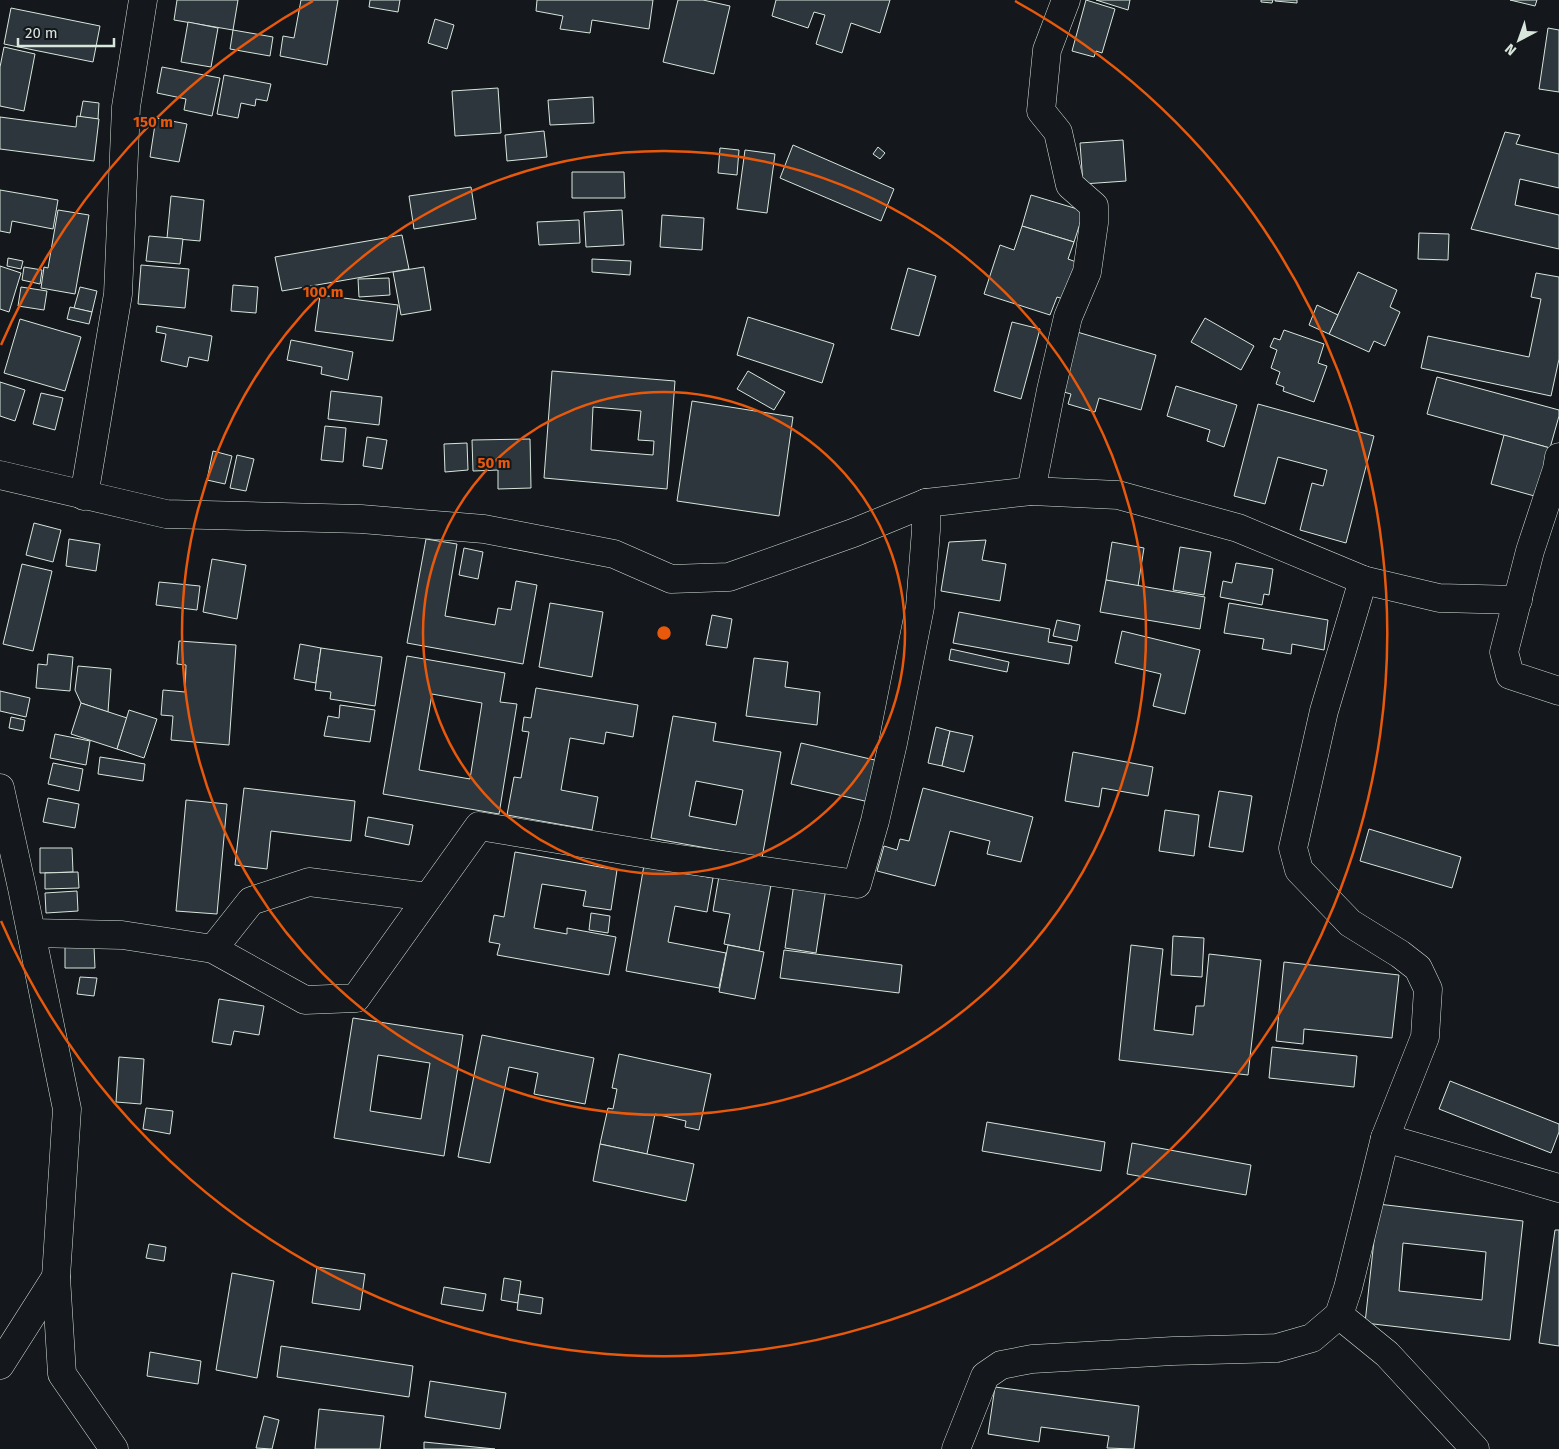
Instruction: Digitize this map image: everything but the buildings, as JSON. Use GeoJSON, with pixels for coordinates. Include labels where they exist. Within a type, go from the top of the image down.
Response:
{"type":"FeatureCollection","features":[{"type":"Feature","properties":{"kind":"street"},"geometry":{"type":"LineString","coordinates":[[84,496],[118,294],[126,107],[143,0]]}},
{"type":"Feature","properties":{"kind":"street"},"geometry":{"type":"LineString","coordinates":[[1031,491],[1068,317],[1087,272],[1094,224],[1094,206],[1070,185],[1058,132],[1041,111],[1047,50],[1066,0]]}},
{"type":"Feature","properties":{"kind":"street"},"geometry":{"type":"LineString","coordinates":[[1559,457],[1557,469],[1530,551],[1504,652],[1510,675],[1559,690]]}},
{"type":"Feature","properties":{"kind":"street"},"geometry":{"type":"LineString","coordinates":[[0,475],[166,514],[360,519],[484,528],[614,554],[671,579],[729,577],[853,533],[926,503],[1031,491],[1118,495],[1238,528],[1363,580],[1439,598],[1518,600]]}},
{"type":"Feature","properties":{"kind":"street"},"geometry":{"type":"LineString","coordinates":[[32,933],[122,935],[214,948],[305,1000],[356,998],[479,826],[659,856],[857,884],[886,772],[920,607],[926,530],[926,503]]}},
{"type":"Feature","properties":{"kind":"street"},"geometry":{"type":"LineString","coordinates":[[956,1449],[985,1376],[1001,1365],[1032,1359],[1277,1348],[1312,1338],[1339,1315],[1348,1288],[1384,1138],[1425,1037],[1428,989],[1418,968],[1400,954],[1350,923],[1299,870],[1293,848],[1324,711],[1363,580]]}},
{"type":"Feature","properties":{"kind":"street"},"geometry":{"type":"LineString","coordinates":[[0,788],[32,933],[67,1109],[56,1277],[62,1374],[114,1449]]}},
{"type":"Feature","properties":{"kind":"street"},"geometry":{"type":"LineString","coordinates":[[214,948],[251,901],[309,882],[428,897]]}},
{"type":"Feature","properties":{"kind":"street"},"geometry":{"type":"LineString","coordinates":[[1384,1138],[1559,1188]]}},
{"type":"Feature","properties":{"kind":"street"},"geometry":{"type":"LineString","coordinates":[[0,1365],[56,1277]]}},
{"type":"Feature","properties":{"kind":"street"},"geometry":{"type":"LineString","coordinates":[[1339,1315],[1387,1354],[1475,1449]]}}]}
